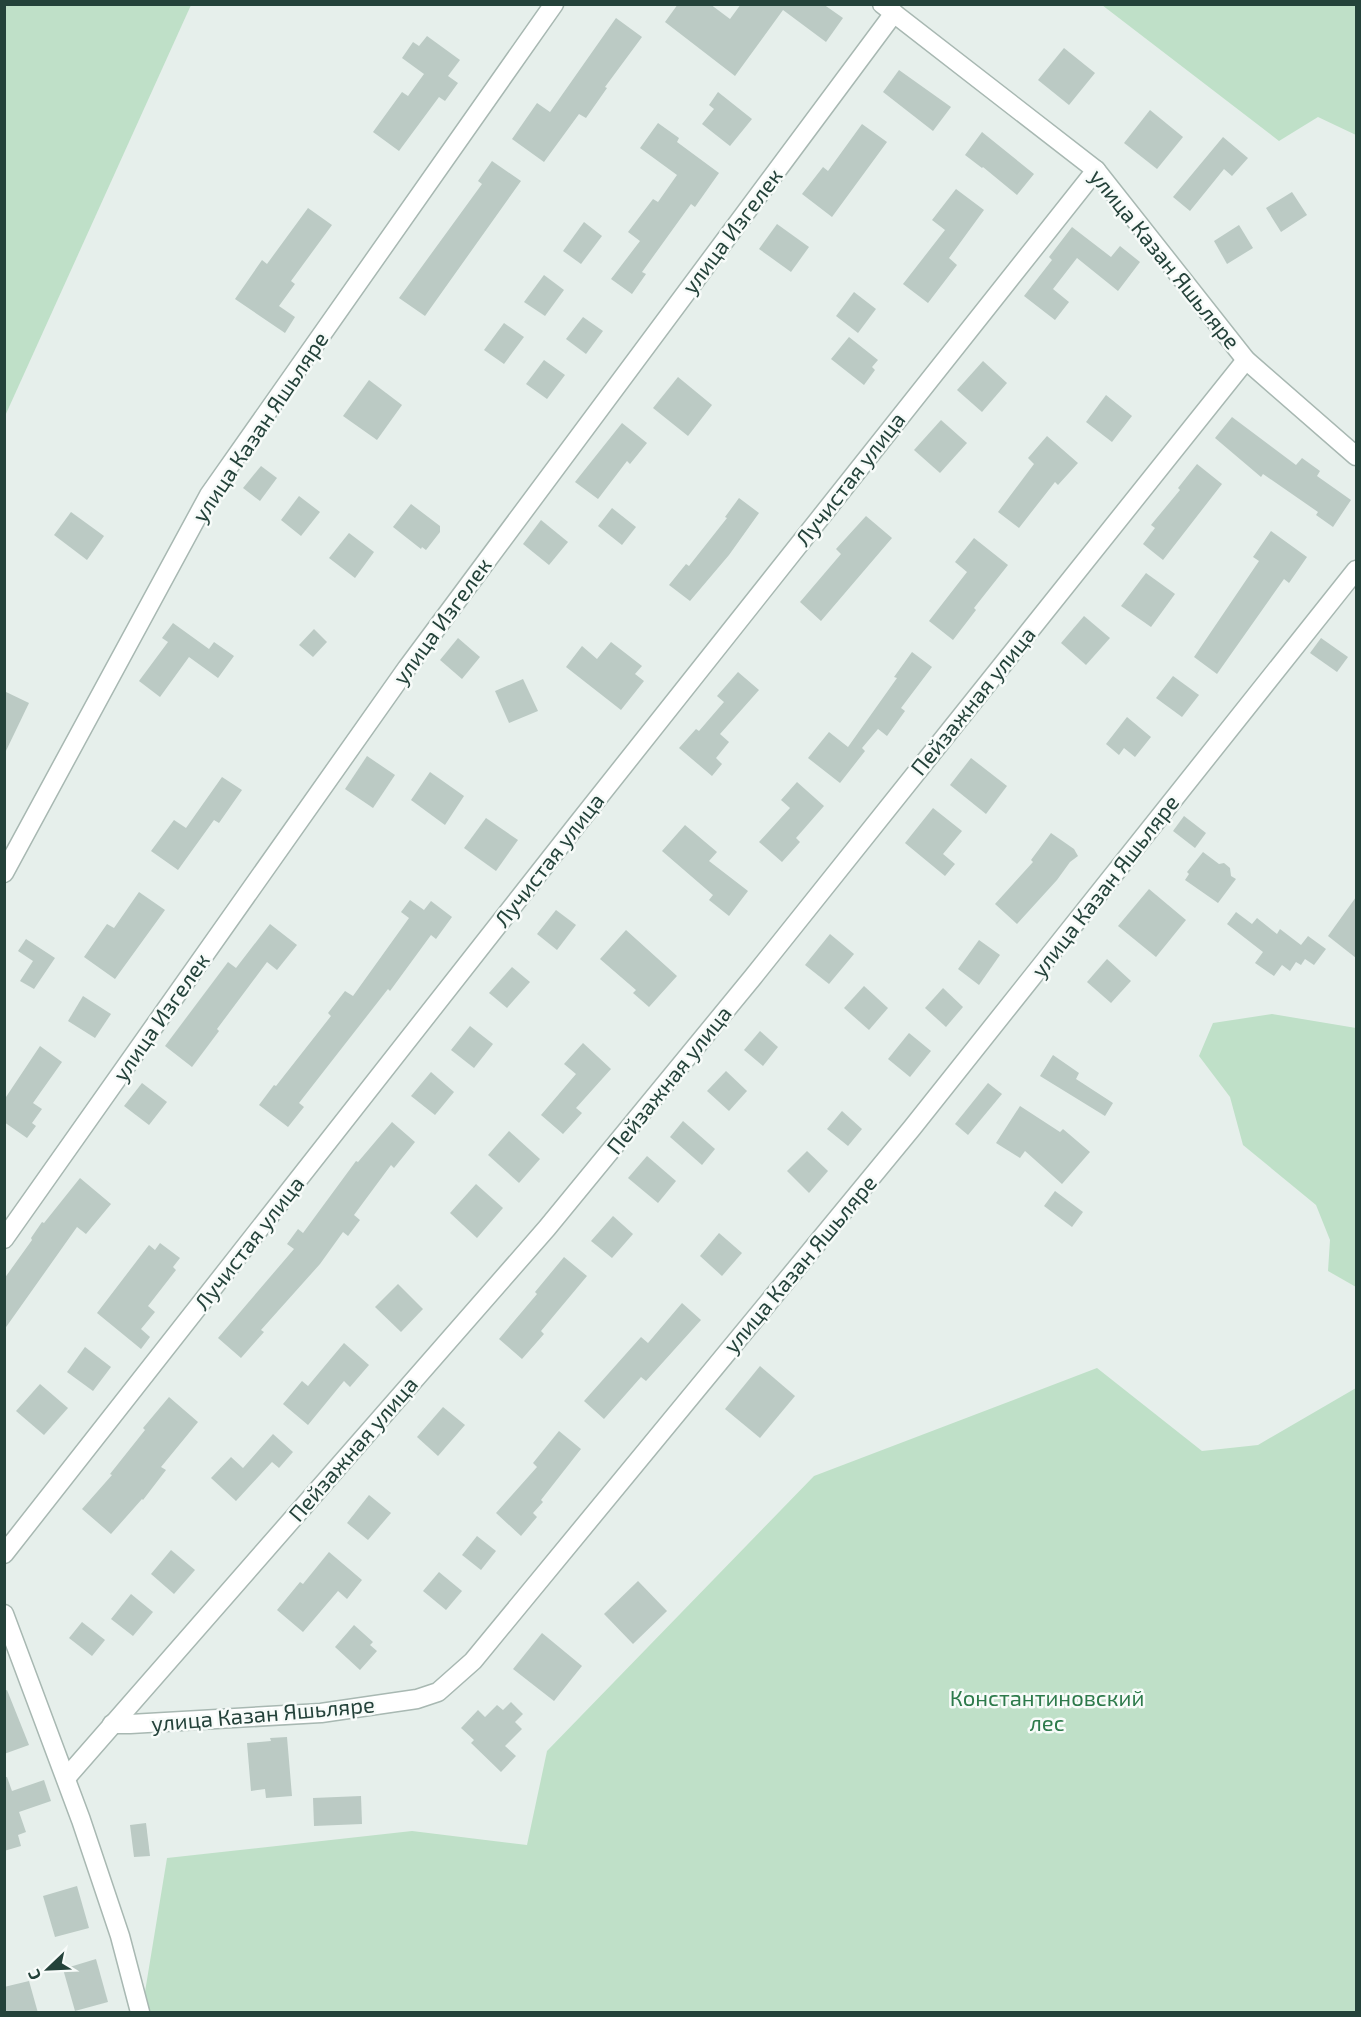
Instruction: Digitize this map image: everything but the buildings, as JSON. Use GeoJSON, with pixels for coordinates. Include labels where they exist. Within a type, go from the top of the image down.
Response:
{"type":"FeatureCollection","features":[{"type":"Feature","properties":{"kind":"street","name":"улица Казан Яшьляре"},"geometry":{"type":"LineString","coordinates":[[4,873],[209,495],[554,4]]}},
{"type":"Feature","properties":{"kind":"street","name":"улица Казан Яшьляре"},"geometry":{"type":"LineString","coordinates":[[888,9],[1096,170],[1246,360],[1356,456]]}},
{"type":"Feature","properties":{"kind":"street","name":"улица Изгелек"},"geometry":{"type":"LineString","coordinates":[[4,1239],[407,668],[888,9]]}},
{"type":"Feature","properties":{"kind":"street","name":"Лучистая улица"},"geometry":{"type":"LineString","coordinates":[[4,1554],[553,855],[1096,170]]}},
{"type":"Feature","properties":{"kind":"street","name":"Пейзажная улица"},"geometry":{"type":"LineString","coordinates":[[66,1778],[547,1228],[768,958],[1246,360]]}},
{"type":"Feature","properties":{"kind":"street","name":"улица Казан Яшьляре"},"geometry":{"type":"LineString","coordinates":[[112,1724],[321,1713],[417,1699],[438,1692],[473,1661],[912,1128],[1356,570]]}},
{"type":"Feature","properties":{"kind":"street"},"geometry":{"type":"LineString","coordinates":[[4,1614],[66,1778],[120,1936],[140,2013]]}},
{"type":"Feature","properties":{"kind":"green space"},"geometry":{"type":"Polygon","coordinates":[[[4,5],[191,5],[5,416],[4,5]]]}},
{"type":"Feature","properties":{"kind":"green space"},"geometry":{"type":"Polygon","coordinates":[[[1102,5],[1356,5],[1356,135],[1318,117],[1279,141],[1102,5]]]}},
{"type":"Feature","properties":{"kind":"green space"},"geometry":{"type":"Polygon","coordinates":[[[1272,1014],[1356,1028],[1356,1287],[1328,1271],[1330,1240],[1316,1205],[1243,1145],[1230,1097],[1199,1056],[1213,1023],[1272,1014]]]}},
{"type":"Feature","properties":{"kind":"green space","name":"Константиновский лес"},"geometry":{"type":"Polygon","coordinates":[[[1097,1368],[1202,1451],[1258,1445],[1356,1388],[1356,2012],[143,2012],[167,1858],[412,1831],[527,1845],[547,1751],[814,1476],[1097,1368]]]}}]}
